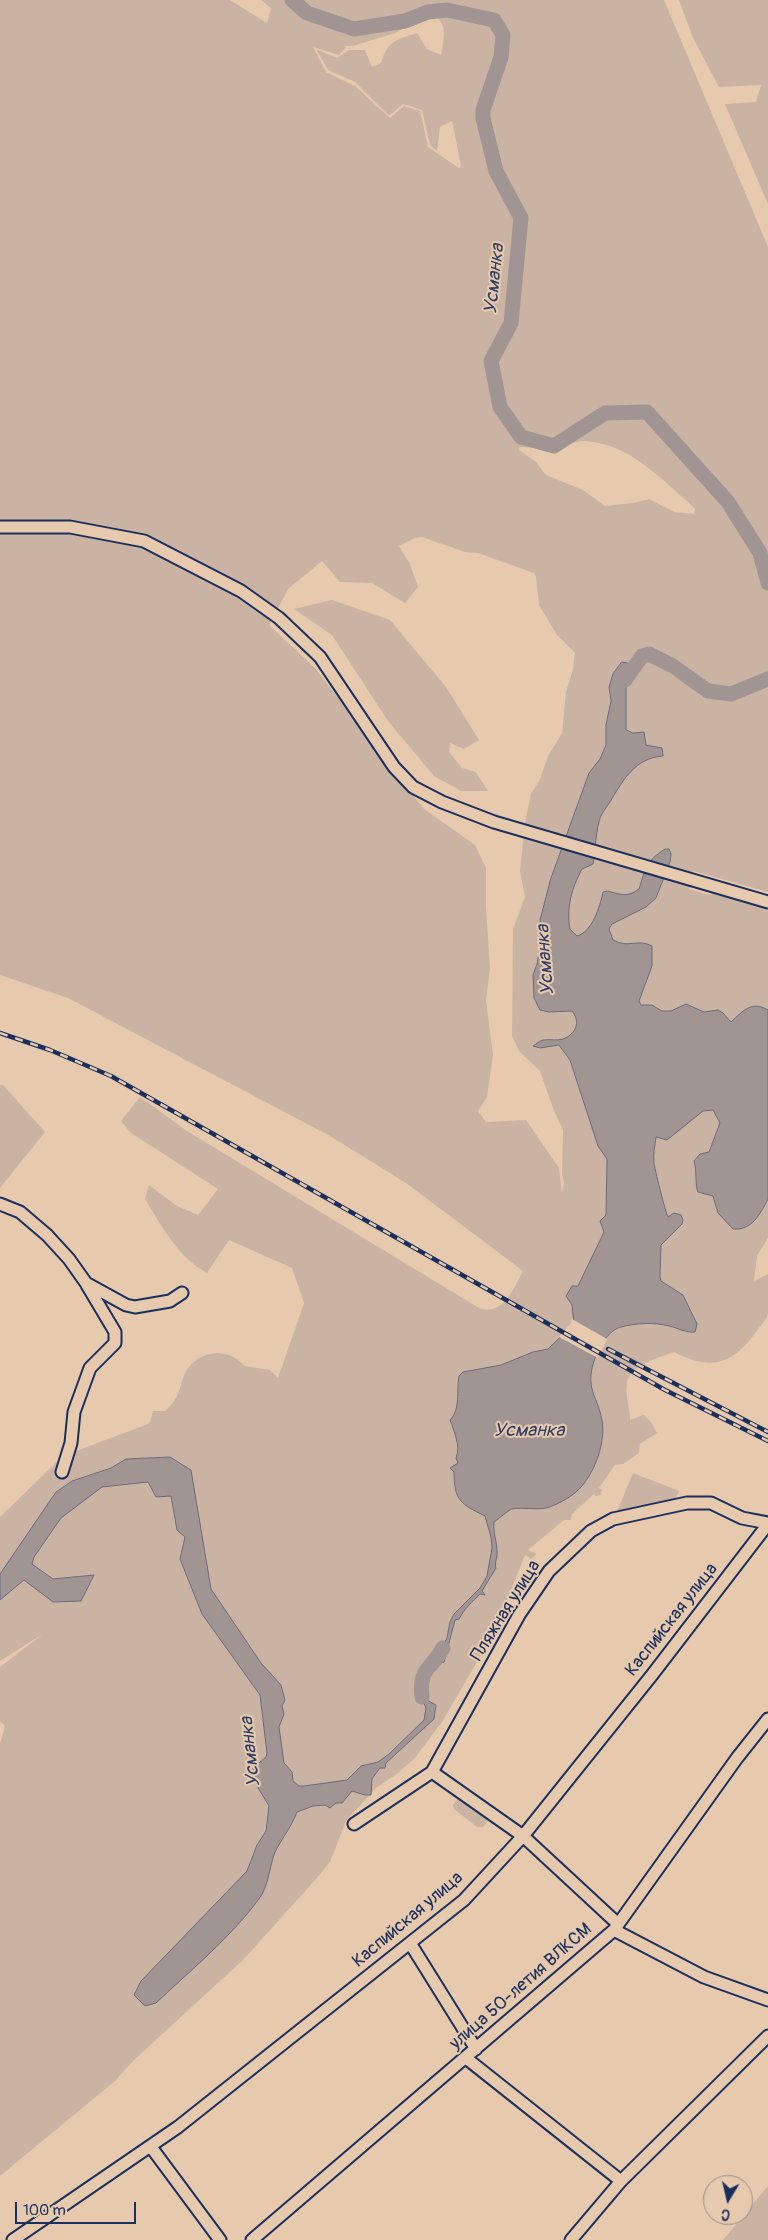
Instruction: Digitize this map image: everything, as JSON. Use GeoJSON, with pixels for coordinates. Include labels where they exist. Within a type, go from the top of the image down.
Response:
{"type":"FeatureCollection","features":[{"type":"Feature","properties":{"kind":"street"},"geometry":{"type":"LineString","coordinates":[[0,527],[70,527],[144,541],[241,591],[279,618],[320,656],[394,767],[413,787],[472,815],[768,902]]}},
{"type":"Feature","properties":{"kind":"street"},"geometry":{"type":"LineString","coordinates":[[0,1204],[20,1212],[47,1235],[86,1283],[115,1332],[115,1343],[90,1368],[74,1412],[71,1443],[62,1472]]}},
{"type":"Feature","properties":{"kind":"street"},"geometry":{"type":"LineString","coordinates":[[86,1283],[126,1305],[135,1307],[170,1301],[182,1293]]}},
{"type":"Feature","properties":{"kind":"street","name":"Пляжная улица"},"geometry":{"type":"LineString","coordinates":[[354,1824],[432,1772],[519,1615],[549,1571],[591,1531],[613,1519],[687,1503],[711,1503],[742,1518],[768,1523]]}},
{"type":"Feature","properties":{"kind":"street","name":"Каспийская улица"},"geometry":{"type":"LineString","coordinates":[[13,2240],[151,2147],[464,1900],[523,1836],[652,1675],[768,1523]]}},
{"type":"Feature","properties":{"kind":"street","name":"улица 50-летия ВЛКСМ"},"geometry":{"type":"LineString","coordinates":[[252,2240],[476,2050],[616,1927],[737,1758],[768,1719]]}},
{"type":"Feature","properties":{"kind":"street"},"geometry":{"type":"LineString","coordinates":[[432,1772],[523,1836],[616,1927],[704,1977],[768,2000]]}},
{"type":"Feature","properties":{"kind":"street"},"geometry":{"type":"LineString","coordinates":[[410,1943],[476,2050]]}},
{"type":"Feature","properties":{"kind":"street"},"geometry":{"type":"LineString","coordinates":[[571,2240],[621,2182],[768,2036]]}},
{"type":"Feature","properties":{"kind":"street"},"geometry":{"type":"LineString","coordinates":[[466,2058],[621,2182]]}},
{"type":"Feature","properties":{"kind":"street"},"geometry":{"type":"LineString","coordinates":[[151,2147],[220,2240]]}},
{"type":"Feature","properties":{"kind":"shaded area"},"geometry":{"type":"Polygon","coordinates":[[[0,0],[230,0],[267,23],[271,8],[261,0],[664,0],[768,247],[768,892],[693,871],[689,889],[709,895],[716,891],[759,901],[768,911],[768,1238],[757,1256],[754,1281],[768,1274],[768,1313],[763,1323],[747,1343],[738,1352],[720,1362],[699,1362],[674,1352],[645,1363],[633,1372],[627,1384],[630,1420],[644,1415],[651,1422],[657,1433],[640,1444],[639,1453],[623,1464],[615,1465],[599,1488],[602,1490],[601,1495],[595,1496],[594,1494],[572,1514],[571,1520],[564,1520],[528,1550],[536,1555],[531,1559],[525,1555],[494,1633],[442,1722],[414,1759],[376,1788],[346,1821],[330,1862],[243,1960],[134,2060],[115,2081],[0,2176],[0,1744],[5,1726],[0,1721],[0,1667],[43,1634],[0,1661],[0,1517],[63,1456],[148,1424],[153,1411],[165,1411],[176,1399],[185,1372],[195,1361],[202,1357],[209,1354],[225,1354],[232,1356],[244,1366],[270,1370],[278,1378],[304,1303],[292,1268],[229,1240],[207,1273],[187,1259],[145,1199],[149,1185],[177,1206],[198,1215],[218,1189],[131,1133],[121,1121],[140,1097],[187,1131],[479,1308],[488,1309],[501,1305],[511,1293],[523,1271],[406,1183],[330,1136],[68,998],[0,975],[0,0]],[[430,14],[395,33],[353,46],[344,46],[346,47],[339,55],[313,47],[326,72],[355,86],[390,118],[404,106],[420,111],[428,147],[459,168],[461,166],[452,121],[440,127],[437,151],[430,145],[422,110],[403,104],[389,116],[355,82],[328,70],[316,49],[337,58],[349,50],[365,50],[372,67],[381,63],[390,45],[404,37],[417,33],[427,49],[441,55],[444,37],[443,25],[436,17],[430,14]],[[582,441],[549,448],[520,447],[519,450],[535,461],[546,475],[583,490],[605,506],[649,499],[674,512],[694,514],[695,509],[688,502],[640,461],[613,447],[582,441]],[[422,537],[415,538],[399,546],[410,564],[418,587],[405,603],[372,583],[340,582],[322,561],[288,589],[269,625],[316,669],[424,809],[475,845],[486,868],[486,907],[490,969],[486,1000],[493,1055],[487,1097],[478,1111],[486,1122],[526,1120],[559,1168],[562,1193],[564,1183],[562,1174],[563,1130],[540,1071],[519,1051],[512,1036],[513,929],[525,897],[520,871],[525,823],[531,794],[540,779],[548,756],[562,733],[566,692],[573,669],[575,653],[557,635],[539,605],[534,573],[478,553],[465,552],[422,537]]]}},
{"type":"Feature","properties":{"kind":"shaded area"},"geometry":{"type":"Polygon","coordinates":[[[679,0],[768,0],[768,204],[725,104],[756,102],[761,85],[719,87],[693,38],[679,0]]]}},
{"type":"Feature","properties":{"kind":"shaded area"},"geometry":{"type":"Polygon","coordinates":[[[332,600],[390,620],[446,687],[479,740],[464,749],[450,743],[449,752],[462,768],[476,772],[488,791],[461,791],[434,776],[388,721],[332,635],[294,609],[332,600]]]}},
{"type":"Feature","properties":{"kind":"shaded area"},"geometry":{"type":"Polygon","coordinates":[[[0,1085],[3,1085],[45,1132],[0,1188],[0,1085]]]}},
{"type":"Feature","properties":{"kind":"shaded area"},"geometry":{"type":"Polygon","coordinates":[[[633,1473],[679,1491],[673,1504],[616,1514],[633,1473]]]}},
{"type":"Feature","properties":{"kind":"shaded area"},"geometry":{"type":"Polygon","coordinates":[[[459,1797],[488,1814],[489,1819],[483,1827],[477,1827],[454,1809],[453,1805],[459,1797]]]}},
{"type":"Feature","properties":{"kind":"shaded area"},"geometry":{"type":"Polygon","coordinates":[[[768,2186],[768,2240],[723,2240],[736,2225],[753,2225],[753,2204],[768,2186]]]}},
{"type":"Feature","properties":{"kind":"water"},"geometry":{"type":"Polygon","coordinates":[[[622,662],[638,665],[626,683],[626,730],[633,733],[644,732],[646,745],[662,748],[663,756],[645,761],[637,766],[625,778],[602,814],[598,827],[593,864],[582,869],[575,883],[569,905],[570,929],[577,936],[587,930],[600,905],[603,892],[631,894],[639,889],[645,871],[653,858],[665,849],[669,849],[671,854],[670,862],[656,898],[646,907],[612,924],[609,929],[613,940],[619,943],[642,943],[652,946],[652,966],[639,1001],[641,1005],[652,1005],[662,1011],[671,1011],[686,1004],[704,1012],[718,1010],[731,1022],[747,1008],[757,1006],[768,1010],[768,1199],[755,1220],[745,1227],[733,1229],[718,1213],[713,1196],[698,1192],[694,1161],[700,1154],[709,1152],[720,1123],[713,1110],[703,1111],[667,1140],[656,1137],[654,1162],[667,1214],[668,1217],[674,1213],[681,1215],[683,1220],[682,1224],[661,1245],[660,1277],[661,1281],[683,1295],[697,1324],[695,1332],[657,1324],[645,1324],[621,1327],[608,1335],[598,1350],[591,1376],[591,1383],[603,1425],[601,1446],[594,1467],[583,1485],[562,1502],[546,1508],[512,1509],[494,1522],[497,1553],[496,1568],[482,1591],[485,1595],[480,1594],[466,1608],[459,1619],[455,1620],[444,1662],[433,1665],[429,1670],[426,1682],[426,1696],[427,1700],[436,1705],[434,1719],[386,1763],[385,1768],[380,1768],[372,1779],[371,1795],[352,1791],[342,1803],[336,1803],[330,1808],[325,1805],[313,1806],[297,1812],[275,1852],[265,1888],[259,1899],[236,1927],[196,1966],[156,2003],[145,2006],[134,1995],[141,1981],[247,1871],[257,1845],[266,1831],[269,1806],[257,1786],[253,1768],[266,1757],[267,1753],[260,1695],[202,1614],[180,1559],[185,1537],[177,1530],[171,1496],[156,1497],[148,1482],[102,1487],[61,1518],[34,1557],[32,1564],[53,1579],[94,1575],[81,1601],[53,1602],[24,1580],[0,1600],[0,1574],[56,1492],[72,1481],[111,1468],[126,1459],[170,1457],[191,1470],[211,1589],[261,1663],[281,1685],[285,1700],[282,1706],[284,1714],[279,1727],[284,1763],[292,1772],[293,1781],[299,1786],[304,1786],[347,1780],[361,1766],[378,1762],[389,1754],[424,1720],[426,1708],[421,1696],[419,1683],[447,1638],[450,1622],[454,1614],[480,1588],[487,1576],[492,1548],[485,1516],[470,1508],[457,1496],[454,1472],[450,1468],[458,1463],[456,1458],[458,1449],[450,1420],[456,1411],[459,1376],[463,1372],[501,1365],[533,1352],[548,1349],[574,1324],[572,1305],[566,1296],[572,1286],[578,1286],[604,1232],[600,1221],[606,1215],[607,1159],[598,1146],[570,1060],[559,1045],[540,1048],[533,1046],[543,1040],[561,1040],[567,1037],[576,1027],[575,1015],[572,1011],[549,1012],[540,1010],[534,998],[533,975],[541,942],[540,920],[551,878],[589,773],[600,759],[606,745],[606,725],[611,701],[609,687],[613,674],[622,662]]]}},
{"type":"Feature","properties":{"kind":"pier"},"geometry":{"type":"Polygon","coordinates":[[[572,1319],[607,1339],[598,1358],[559,1337],[571,1323],[572,1319]]]}},
{"type":"Feature","properties":{"kind":"waterway","name":"Усманка"},"geometry":{"type":"LineString","coordinates":[[292,0],[307,13],[354,29],[405,21],[428,12],[447,10],[494,20],[503,35],[501,57],[483,110],[483,118],[496,171],[521,218],[511,323],[491,361],[500,407],[521,437],[554,446],[605,413],[647,412],[728,502],[760,553],[768,583]]}},
{"type":"Feature","properties":{"kind":"waterway","name":"Усманка"},"geometry":{"type":"LineString","coordinates":[[625,680],[642,656],[649,654],[673,666],[708,691],[731,694],[768,679]]}},
{"type":"Feature","properties":{"kind":"waterway","name":"Усманка"},"geometry":{"type":"LineString","coordinates":[[422,1697],[422,1679],[424,1674],[443,1648]]}},
{"type":"Feature","properties":{"kind":"railway"},"geometry":{"type":"LineString","coordinates":[[0,1033],[50,1050],[111,1076],[665,1390],[768,1441]]}},
{"type":"Feature","properties":{"kind":"railway"},"geometry":{"type":"LineString","coordinates":[[608,1349],[768,1432]]}}]}
